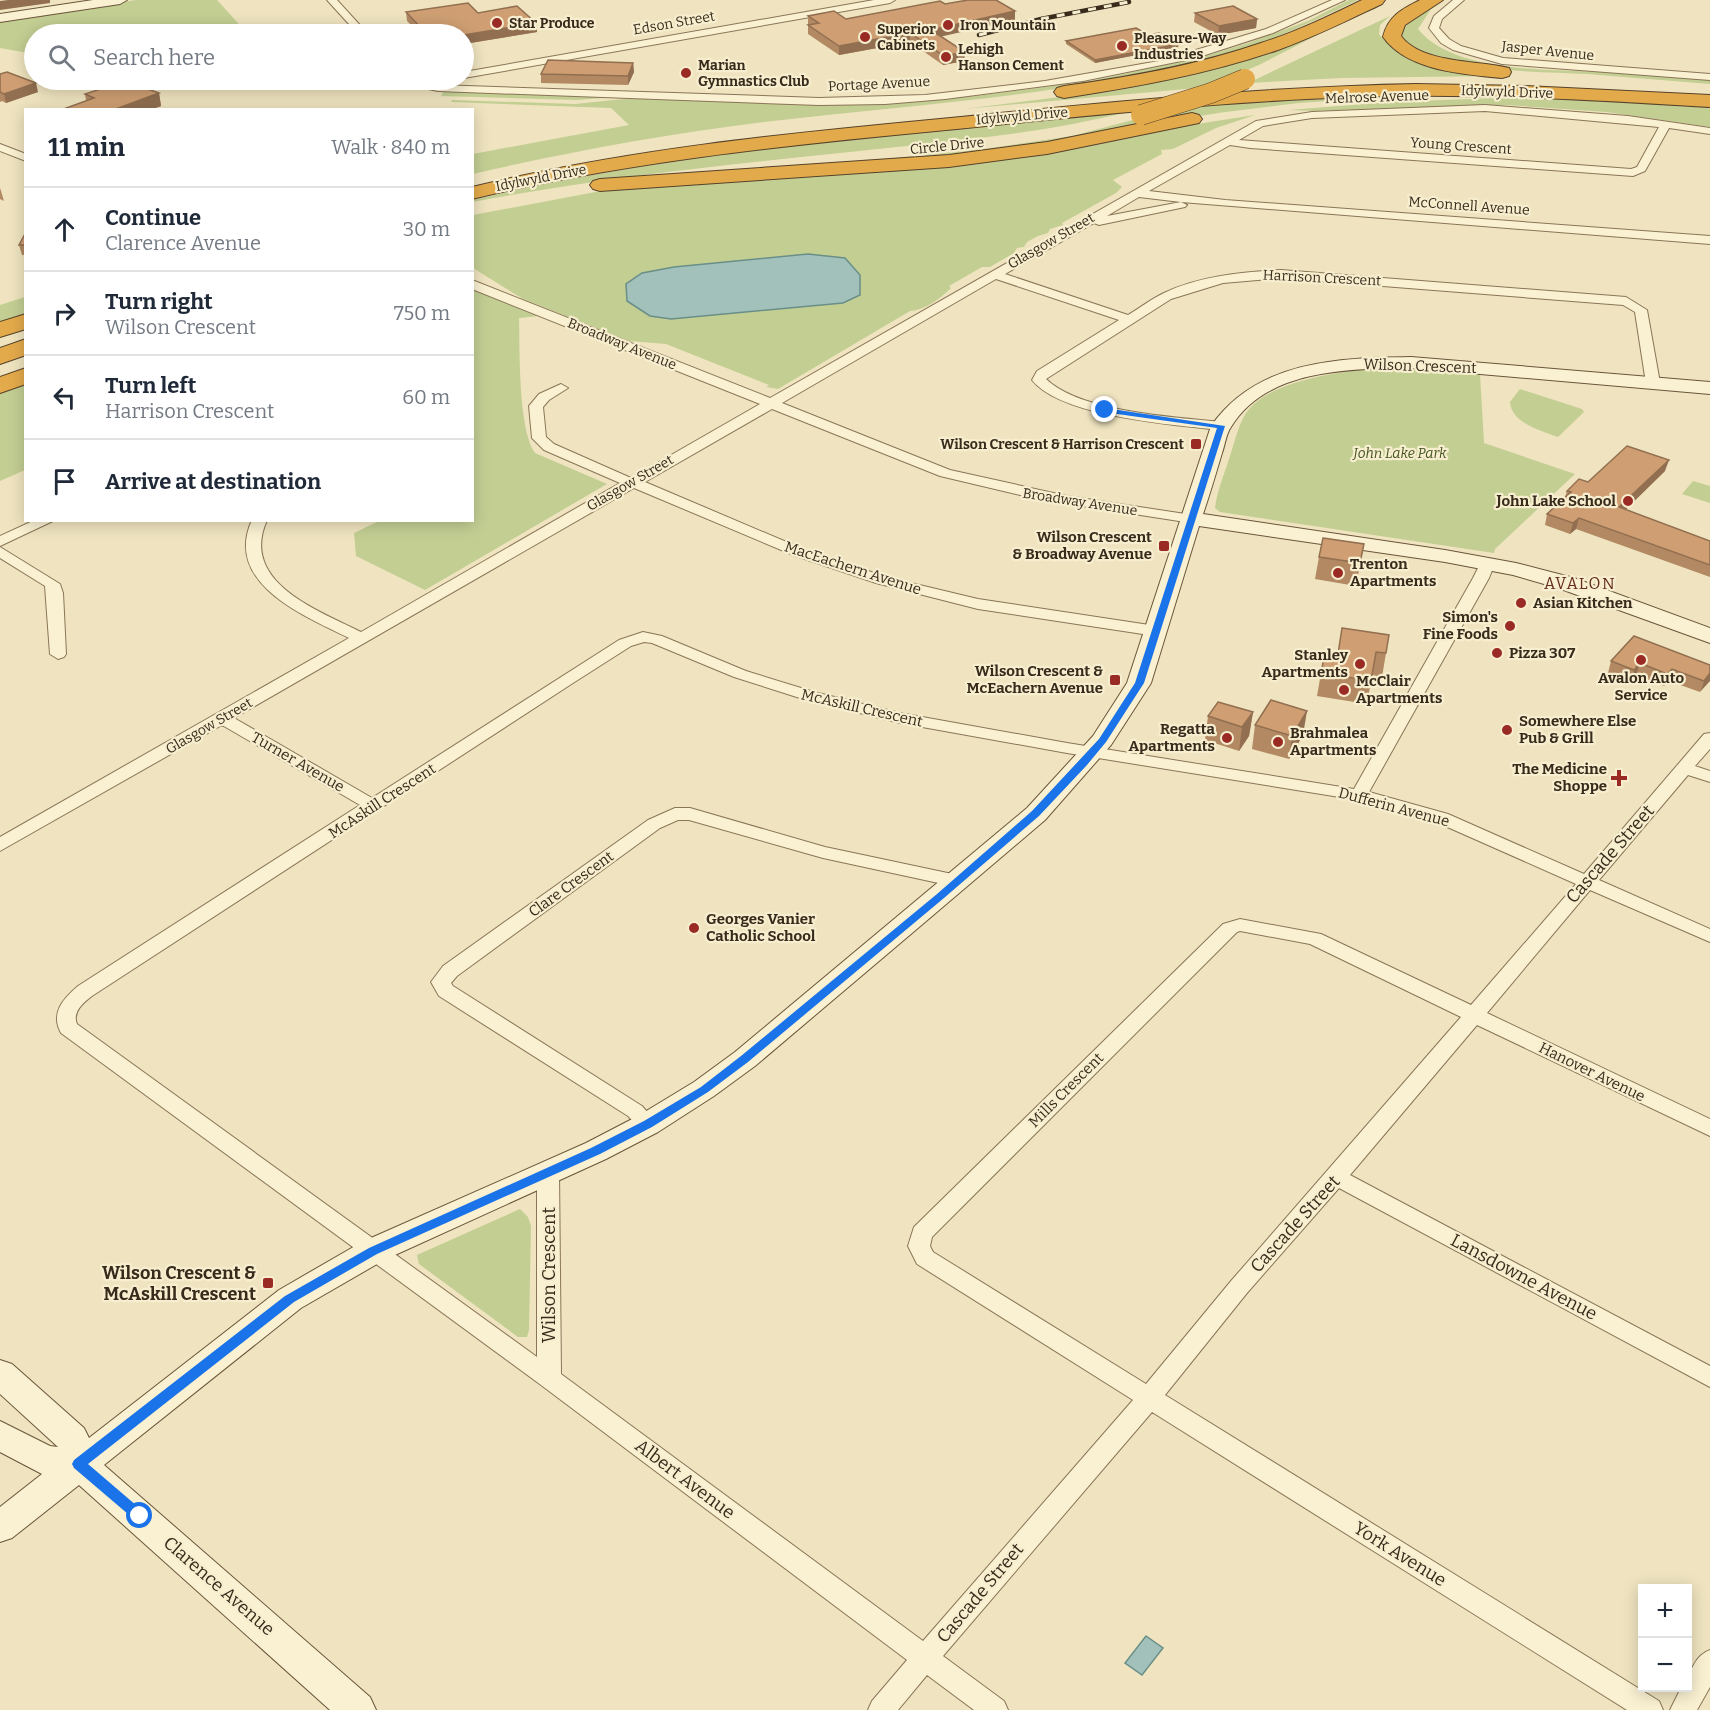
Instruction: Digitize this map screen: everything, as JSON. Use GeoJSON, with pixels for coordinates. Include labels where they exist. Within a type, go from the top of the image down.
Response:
{"type":"FeatureCollection","features":[{"type":"Feature","properties":{"kind":"highway"},"geometry":{"type":"LineString","coordinates":[[1287,59],[1399,0]]}},
{"type":"Feature","properties":{"kind":"highway"},"geometry":{"type":"LineString","coordinates":[[474,180],[623,150],[1059,93],[1180,71],[1244,55],[1378,9],[1416,0]]}},
{"type":"Feature","properties":{"kind":"highway"},"geometry":{"type":"LineString","coordinates":[[1434,0],[1401,19],[1393,27],[1392,34],[1397,44],[1426,59],[1487,71],[1710,88]]}},
{"type":"Feature","properties":{"kind":"highway"},"geometry":{"type":"LineString","coordinates":[[1317,44],[1348,32]]}},
{"type":"Feature","properties":{"kind":"highway","name":"Circle Drive"},"geometry":{"type":"LineString","coordinates":[[474,208],[651,176],[1008,140],[1082,128],[1141,115],[1211,93],[1266,69]]}},
{"type":"Feature","properties":{"kind":"highway","name":"Idylwyld Drive"},"geometry":{"type":"LineString","coordinates":[[732,134],[1338,82],[1491,80],[1710,88]]}},
{"type":"Feature","properties":{"kind":"highway","name":"Idylwyld Drive"},"geometry":{"type":"LineString","coordinates":[[474,193],[598,167],[723,147],[1098,109],[1214,99],[1358,91],[1503,90],[1577,94]]}},
{"type":"Feature","properties":{"kind":"highway"},"geometry":{"type":"LineString","coordinates":[[598,185],[949,161],[1047,148],[1188,120],[1290,106],[1409,98],[1577,94],[1710,101]]}},
{"type":"Feature","properties":{"kind":"highway"},"geometry":{"type":"LineString","coordinates":[[0,330],[24,322]]}},
{"type":"Feature","properties":{"kind":"highway"},"geometry":{"type":"LineString","coordinates":[[0,344],[24,334]]}},
{"type":"Feature","properties":{"kind":"highway"},"geometry":{"type":"LineString","coordinates":[[0,357],[24,347]]}},
{"type":"Feature","properties":{"kind":"highway"},"geometry":{"type":"LineString","coordinates":[[0,372],[24,363]]}},
{"type":"Feature","properties":{"kind":"highway"},"geometry":{"type":"LineString","coordinates":[[0,386],[24,376]]}},
{"type":"Feature","properties":{"kind":"street"},"geometry":{"type":"LineString","coordinates":[[0,18],[120,0]]}},
{"type":"Feature","properties":{"kind":"street"},"geometry":{"type":"LineString","coordinates":[[332,0],[354,24]]}},
{"type":"Feature","properties":{"kind":"street","name":"Edson Street"},"geometry":{"type":"LineString","coordinates":[[474,73],[890,0]]}},
{"type":"Feature","properties":{"kind":"street","name":"Portage Avenue"},"geometry":{"type":"LineString","coordinates":[[474,89],[816,102],[885,101],[965,94],[1090,78],[1182,59],[1252,38],[1304,19],[1340,0]]}},
{"type":"Feature","properties":{"kind":"street","name":"Jasper Avenue"},"geometry":{"type":"LineString","coordinates":[[1459,0],[1437,18],[1434,28],[1445,41],[1475,55],[1530,64],[1710,76]]}},
{"type":"Feature","properties":{"kind":"street","name":"Melrose Avenue"},"geometry":{"type":"LineString","coordinates":[[1260,123],[1312,115],[1485,108],[1575,113],[1710,131]]}},
{"type":"Feature","properties":{"kind":"street","name":"Glasgow Street"},"geometry":{"type":"LineString","coordinates":[[0,845],[223,719],[769,402],[1260,123]]}},
{"type":"Feature","properties":{"kind":"street","name":"Young Crescent"},"geometry":{"type":"LineString","coordinates":[[1226,141],[1251,145],[1633,173],[1641,169],[1666,124]]}},
{"type":"Feature","properties":{"kind":"street"},"geometry":{"type":"LineString","coordinates":[[0,147],[24,157]]}},
{"type":"Feature","properties":{"kind":"street","name":"McConnell Avenue"},"geometry":{"type":"LineString","coordinates":[[1135,193],[1225,203],[1710,240]]}},
{"type":"Feature","properties":{"kind":"street","name":"McConnell Avenue"},"geometry":{"type":"LineString","coordinates":[[1072,229],[1119,215],[1153,209],[1225,203]]}},
{"type":"Feature","properties":{"kind":"street"},"geometry":{"type":"LineString","coordinates":[[993,274],[1128,319]]}},
{"type":"Feature","properties":{"kind":"street","name":"Harrison Crescent"},"geometry":{"type":"LineString","coordinates":[[1221,426],[1105,410],[1050,391],[1039,380],[1042,374],[1128,319],[1167,296],[1186,288],[1248,275],[1311,275],[1626,301],[1641,310],[1653,383]]}},
{"type":"Feature","properties":{"kind":"street","name":"Broadway Avenue"},"geometry":{"type":"LineString","coordinates":[[474,285],[769,402],[909,461],[996,488],[1054,499],[1487,563],[1566,583],[1710,636]]}},
{"type":"Feature","properties":{"kind":"street","name":"Wilson Crescent"},"geometry":{"type":"LineString","coordinates":[[4,1514],[79,1464],[290,1299],[373,1251],[548,1172],[671,1112],[745,1059],[1036,814],[1093,752],[1136,690],[1221,426],[1234,409],[1250,396],[1274,383],[1329,367],[1357,363],[1417,363],[1710,388]]}},
{"type":"Feature","properties":{"kind":"street","name":"MacEachern Avenue"},"geometry":{"type":"LineString","coordinates":[[561,388],[544,397],[536,406],[539,438],[549,447],[798,552],[899,585],[978,604],[1156,632]]}},
{"type":"Feature","properties":{"kind":"street"},"geometry":{"type":"LineString","coordinates":[[0,543],[44,522]]}},
{"type":"Feature","properties":{"kind":"street"},"geometry":{"type":"LineString","coordinates":[[259,522],[252,542],[254,560],[263,578],[277,591],[297,604],[361,638]]}},
{"type":"Feature","properties":{"kind":"street"},"geometry":{"type":"LineString","coordinates":[[0,551],[52,584],[56,593],[58,654]]}},
{"type":"Feature","properties":{"kind":"street"},"geometry":{"type":"LineString","coordinates":[[1359,795],[1483,576],[1487,563]]}},
{"type":"Feature","properties":{"kind":"street","name":"McAskill Crescent"},"geometry":{"type":"LineString","coordinates":[[373,1251],[68,1028],[65,1019],[71,1003],[86,991],[625,643],[643,637],[667,642],[740,674],[808,696],[900,718],[1093,752]]}},
{"type":"Feature","properties":{"kind":"street","name":"Turner Avenue"},"geometry":{"type":"LineString","coordinates":[[223,719],[374,806]]}},
{"type":"Feature","properties":{"kind":"street","name":"Cascade Street"},"geometry":{"type":"LineString","coordinates":[[881,1710],[1041,1521],[1150,1398],[1239,1287],[1337,1177],[1710,738]]}},
{"type":"Feature","properties":{"kind":"street","name":"Dufferin Avenue"},"geometry":{"type":"LineString","coordinates":[[1093,752],[1359,795],[1442,818],[1710,936]]}},
{"type":"Feature","properties":{"kind":"street"},"geometry":{"type":"LineString","coordinates":[[1685,768],[1710,777]]}},
{"type":"Feature","properties":{"kind":"street","name":"Clare Crescent"},"geometry":{"type":"LineString","coordinates":[[648,1124],[635,1111],[446,991],[441,982],[450,971],[644,831],[675,814],[690,814],[823,852],[957,881]]}},
{"type":"Feature","properties":{"kind":"street","name":"Mills Crescent"},"geometry":{"type":"LineString","coordinates":[[1150,1398],[925,1258],[919,1246],[922,1233],[1230,928],[1240,925],[1296,933],[1314,938],[1474,1015]]}},
{"type":"Feature","properties":{"kind":"street","name":"Hanover Avenue"},"geometry":{"type":"LineString","coordinates":[[1474,1015],[1710,1128]]}},
{"type":"Feature","properties":{"kind":"street","name":"Wilson Crescent"},"geometry":{"type":"LineString","coordinates":[[548,1172],[549,1378]]}},
{"type":"Feature","properties":{"kind":"street","name":"Lansdowne Avenue"},"geometry":{"type":"LineString","coordinates":[[1337,1177],[1710,1377]]}},
{"type":"Feature","properties":{"kind":"street","name":"Albert Avenue"},"geometry":{"type":"LineString","coordinates":[[373,1251],[549,1378],[995,1710]]}},
{"type":"Feature","properties":{"kind":"street"},"geometry":{"type":"LineString","coordinates":[[0,1374],[72,1438],[79,1464],[44,1460],[0,1435]]}},
{"type":"Feature","properties":{"kind":"street","name":"York Avenue"},"geometry":{"type":"LineString","coordinates":[[1150,1398],[1650,1710]]}},
{"type":"Feature","properties":{"kind":"street","name":"Clarence Avenue"},"geometry":{"type":"LineString","coordinates":[[79,1464],[357,1710]]}},
{"type":"Feature","properties":{"kind":"street"},"geometry":{"type":"LineString","coordinates":[[1683,1710],[1710,1662]]}},
{"type":"Feature","properties":{"kind":"green space"},"geometry":{"type":"Polygon","coordinates":[[[136,0],[217,0],[239,24],[24,24],[24,52],[0,48],[0,21],[136,0]]]}},
{"type":"Feature","properties":{"kind":"green space"},"geometry":{"type":"Polygon","coordinates":[[[1349,0],[1358,0],[1258,44],[1166,69],[1110,80],[995,97],[691,132],[581,151],[474,174],[474,154],[629,125],[611,108],[451,102],[452,100],[575,104],[643,97],[832,105],[975,96],[1090,81],[1203,57],[1308,21],[1349,0]]]}},
{"type":"Feature","properties":{"kind":"green space"},"geometry":{"type":"Polygon","coordinates":[[[1447,0],[1431,9],[1418,29],[1434,43],[1454,54],[1503,66],[1710,80],[1710,84],[1489,68],[1440,58],[1418,50],[1400,39],[1400,29],[1407,21],[1447,0]]]}},
{"type":"Feature","properties":{"kind":"green space"},"geometry":{"type":"Polygon","coordinates":[[[1390,16],[1380,25],[1379,34],[1389,45],[1402,53],[1448,68],[1495,76],[1341,78],[1248,83],[1390,16]]]}},
{"type":"Feature","properties":{"kind":"green space"},"geometry":{"type":"Polygon","coordinates":[[[1325,31],[1261,64],[1208,87],[963,109],[1107,91],[1273,51],[1325,31]]]}},
{"type":"Feature","properties":{"kind":"green space"},"geometry":{"type":"Polygon","coordinates":[[[444,91],[616,97],[577,100],[441,96],[444,91]]]}},
{"type":"Feature","properties":{"kind":"green space"},"geometry":{"type":"Polygon","coordinates":[[[1414,95],[1299,103],[1218,113],[990,152],[793,168],[984,149],[1072,136],[1182,107],[1268,99],[1414,95]]]}},
{"type":"Feature","properties":{"kind":"green space"},"geometry":{"type":"Polygon","coordinates":[[[1524,97],[1710,106],[1710,127],[1606,112],[1507,105],[1289,110],[1390,102],[1524,97]]]}},
{"type":"Feature","properties":{"kind":"green space"},"geometry":{"type":"Polygon","coordinates":[[[1124,113],[1056,127],[988,137],[661,173],[474,202],[474,200],[641,166],[811,142],[1049,118],[1124,113]]]}},
{"type":"Feature","properties":{"kind":"green space"},"geometry":{"type":"Polygon","coordinates":[[[1255,115],[1216,128],[1173,149],[1161,150],[1162,154],[1113,180],[1122,187],[1116,193],[1062,223],[1063,225],[1050,229],[1048,233],[1027,242],[1024,247],[1017,248],[1014,253],[990,267],[982,267],[949,286],[951,288],[932,303],[921,309],[910,311],[778,389],[766,387],[769,385],[666,344],[629,341],[523,299],[474,269],[474,215],[606,190],[906,169],[1255,115]]]}},
{"type":"Feature","properties":{"kind":"green space"},"geometry":{"type":"Polygon","coordinates":[[[474,290],[539,316],[519,318],[523,408],[529,441],[535,453],[607,484],[425,590],[356,556],[354,533],[377,522],[474,522],[474,290]]]}},
{"type":"Feature","properties":{"kind":"green space"},"geometry":{"type":"Polygon","coordinates":[[[24,297],[24,315],[0,324],[0,305],[24,297]]]}},
{"type":"Feature","properties":{"kind":"green space","name":"John Lake Park"},"geometry":{"type":"Polygon","coordinates":[[[1371,369],[1443,370],[1480,374],[1484,443],[1575,474],[1495,549],[1494,553],[1220,512],[1215,508],[1237,432],[1250,408],[1274,391],[1290,385],[1324,376],[1371,369]]]}},
{"type":"Feature","properties":{"kind":"green space"},"geometry":{"type":"Polygon","coordinates":[[[24,380],[24,470],[0,481],[0,391],[24,380]]]}},
{"type":"Feature","properties":{"kind":"green space"},"geometry":{"type":"Polygon","coordinates":[[[1520,389],[1582,409],[1584,412],[1558,437],[1544,432],[1521,421],[1512,409],[1510,402],[1520,389]]]}},
{"type":"Feature","properties":{"kind":"green space"},"geometry":{"type":"Polygon","coordinates":[[[1693,481],[1710,486],[1710,503],[1682,494],[1693,481]]]}},
{"type":"Feature","properties":{"kind":"green space"},"geometry":{"type":"Polygon","coordinates":[[[520,1209],[528,1217],[531,1226],[527,1337],[518,1337],[419,1264],[417,1255],[520,1209]]]}},
{"type":"Feature","properties":{"kind":"water"},"geometry":{"type":"Polygon","coordinates":[[[808,254],[845,258],[860,275],[860,295],[843,303],[671,319],[650,316],[627,301],[626,284],[642,273],[674,267],[808,254]]]}},
{"type":"Feature","properties":{"kind":"water"},"geometry":{"type":"Polygon","coordinates":[[[1146,1636],[1163,1648],[1142,1675],[1125,1663],[1146,1636]]]}},
{"type":"Feature","properties":{"kind":"building"},"geometry":{"type":"Polygon","coordinates":[[[968,0],[996,0],[1015,11],[931,30],[965,52],[944,56],[910,33],[839,46],[808,25],[819,23],[808,16],[834,11],[846,19],[940,1],[945,4],[968,0]]]}},
{"type":"Feature","properties":{"kind":"building"},"geometry":{"type":"Polygon","coordinates":[[[468,3],[478,13],[517,6],[536,23],[474,33],[474,24],[417,24],[406,12],[468,3]]]}},
{"type":"Feature","properties":{"kind":"building"},"geometry":{"type":"Polygon","coordinates":[[[1233,6],[1257,19],[1219,26],[1195,13],[1233,6]]]}},
{"type":"Feature","properties":{"kind":"building","name":"Pleasure-Way Industries"},"geometry":{"type":"Polygon","coordinates":[[[1136,28],[1148,35],[1159,33],[1179,44],[1095,60],[1066,41],[1136,28]]]}},
{"type":"Feature","properties":{"kind":"building"},"geometry":{"type":"Polygon","coordinates":[[[548,60],[633,63],[628,76],[541,74],[548,60]]]}},
{"type":"Feature","properties":{"kind":"building"},"geometry":{"type":"Polygon","coordinates":[[[7,72],[24,78],[24,87],[4,94],[0,92],[0,74],[7,72]]]}},
{"type":"Feature","properties":{"kind":"building"},"geometry":{"type":"Polygon","coordinates":[[[97,90],[150,90],[159,93],[118,108],[66,108],[94,98],[85,94],[97,90]]]}},
{"type":"Feature","properties":{"kind":"building"},"geometry":{"type":"Polygon","coordinates":[[[24,236],[24,245],[19,245],[24,236]]]}},
{"type":"Feature","properties":{"kind":"building","name":"John Lake School"},"geometry":{"type":"Polygon","coordinates":[[[1627,446],[1669,460],[1619,507],[1710,541],[1710,565],[1579,518],[1573,523],[1547,514],[1571,492],[1567,491],[1579,479],[1588,482],[1627,446]]]}},
{"type":"Feature","properties":{"kind":"building"},"geometry":{"type":"Polygon","coordinates":[[[1323,538],[1364,544],[1360,563],[1319,557],[1323,538]]]}},
{"type":"Feature","properties":{"kind":"building"},"geometry":{"type":"Polygon","coordinates":[[[1342,628],[1389,635],[1386,653],[1376,652],[1371,681],[1321,673],[1325,652],[1338,654],[1342,628]]]}},
{"type":"Feature","properties":{"kind":"building"},"geometry":{"type":"Polygon","coordinates":[[[1634,636],[1710,665],[1710,673],[1704,681],[1672,669],[1667,674],[1640,663],[1634,670],[1611,661],[1634,636]]]}},
{"type":"Feature","properties":{"kind":"building"},"geometry":{"type":"Polygon","coordinates":[[[1271,700],[1307,711],[1292,736],[1255,725],[1271,700]]]}},
{"type":"Feature","properties":{"kind":"building"},"geometry":{"type":"Polygon","coordinates":[[[1218,702],[1253,712],[1242,727],[1208,716],[1218,702]]]}},
{"type":"Feature","properties":{"kind":"railway"},"geometry":{"type":"LineString","coordinates":[[979,35],[1041,19],[1129,2]]}},
{"type":"Feature","properties":{"kind":"place","name":"Star Produce"},"geometry":{"type":"Point","coordinates":[497,23]}},
{"type":"Feature","properties":{"kind":"place","name":"Iron Mountain"},"geometry":{"type":"Point","coordinates":[948,25]}},
{"type":"Feature","properties":{"kind":"place","name":"Superior Cabinets"},"geometry":{"type":"Point","coordinates":[865,37]}},
{"type":"Feature","properties":{"kind":"place","name":"Pleasure-Way Industries"},"geometry":{"type":"Point","coordinates":[1122,46]}},
{"type":"Feature","properties":{"kind":"place","name":"Lehigh Hanson Cement"},"geometry":{"type":"Point","coordinates":[946,57]}},
{"type":"Feature","properties":{"kind":"place","name":"Marian Gymnastics Club"},"geometry":{"type":"Point","coordinates":[686,73]}},
{"type":"Feature","properties":{"kind":"place","name":"Wilson Crescent & Harrison Crescent"},"geometry":{"type":"Point","coordinates":[1196,444]}},
{"type":"Feature","properties":{"kind":"place","name":"John Lake School"},"geometry":{"type":"Point","coordinates":[1628,501]}},
{"type":"Feature","properties":{"kind":"place","name":"Wilson Crescent & Broadway Avenue"},"geometry":{"type":"Point","coordinates":[1164,546]}},
{"type":"Feature","properties":{"kind":"place","name":"Trenton Apartments"},"geometry":{"type":"Point","coordinates":[1338,573]}},
{"type":"Feature","properties":{"kind":"place","name":"Asian Kitchen"},"geometry":{"type":"Point","coordinates":[1521,603]}},
{"type":"Feature","properties":{"kind":"place","name":"Simon's Fine Foods"},"geometry":{"type":"Point","coordinates":[1510,626]}},
{"type":"Feature","properties":{"kind":"place","name":"Pizza 307"},"geometry":{"type":"Point","coordinates":[1497,653]}},
{"type":"Feature","properties":{"kind":"place","name":"Avalon Auto Service"},"geometry":{"type":"Point","coordinates":[1641,660]}},
{"type":"Feature","properties":{"kind":"place","name":"Stanley Apartments"},"geometry":{"type":"Point","coordinates":[1360,664]}},
{"type":"Feature","properties":{"kind":"place","name":"Wilson Crescent & McEachern Avenue"},"geometry":{"type":"Point","coordinates":[1115,680]}},
{"type":"Feature","properties":{"kind":"place","name":"McClair Apartments"},"geometry":{"type":"Point","coordinates":[1344,690]}},
{"type":"Feature","properties":{"kind":"place","name":"Somewhere Else Pub & Grill"},"geometry":{"type":"Point","coordinates":[1507,730]}},
{"type":"Feature","properties":{"kind":"place","name":"Regatta Apartments"},"geometry":{"type":"Point","coordinates":[1227,738]}},
{"type":"Feature","properties":{"kind":"place","name":"Brahmalea Apartments"},"geometry":{"type":"Point","coordinates":[1278,742]}},
{"type":"Feature","properties":{"kind":"place","name":"The Medicine Shoppe"},"geometry":{"type":"Point","coordinates":[1619,778]}},
{"type":"Feature","properties":{"kind":"place","name":"Georges Vanier Catholic School"},"geometry":{"type":"Point","coordinates":[694,928]}},
{"type":"Feature","properties":{"kind":"place","name":"Wilson Crescent & McAskill Crescent"},"geometry":{"type":"Point","coordinates":[268,1283]}},
{"type":"Feature","properties":{"kind":"district","name":"AVALON"},"geometry":{"type":"Point","coordinates":[1580,583]}},
{"type":"Feature","properties":{"kind":"route"},"geometry":{"type":"LineString","coordinates":[[140,1516],[79,1464],[290,1299],[373,1251],[518,1184],[596,1151],[671,1112],[704,1089],[745,1059],[1036,814],[1084,763],[1103,740],[1139,683],[1221,426],[1105,410]]}}]}
